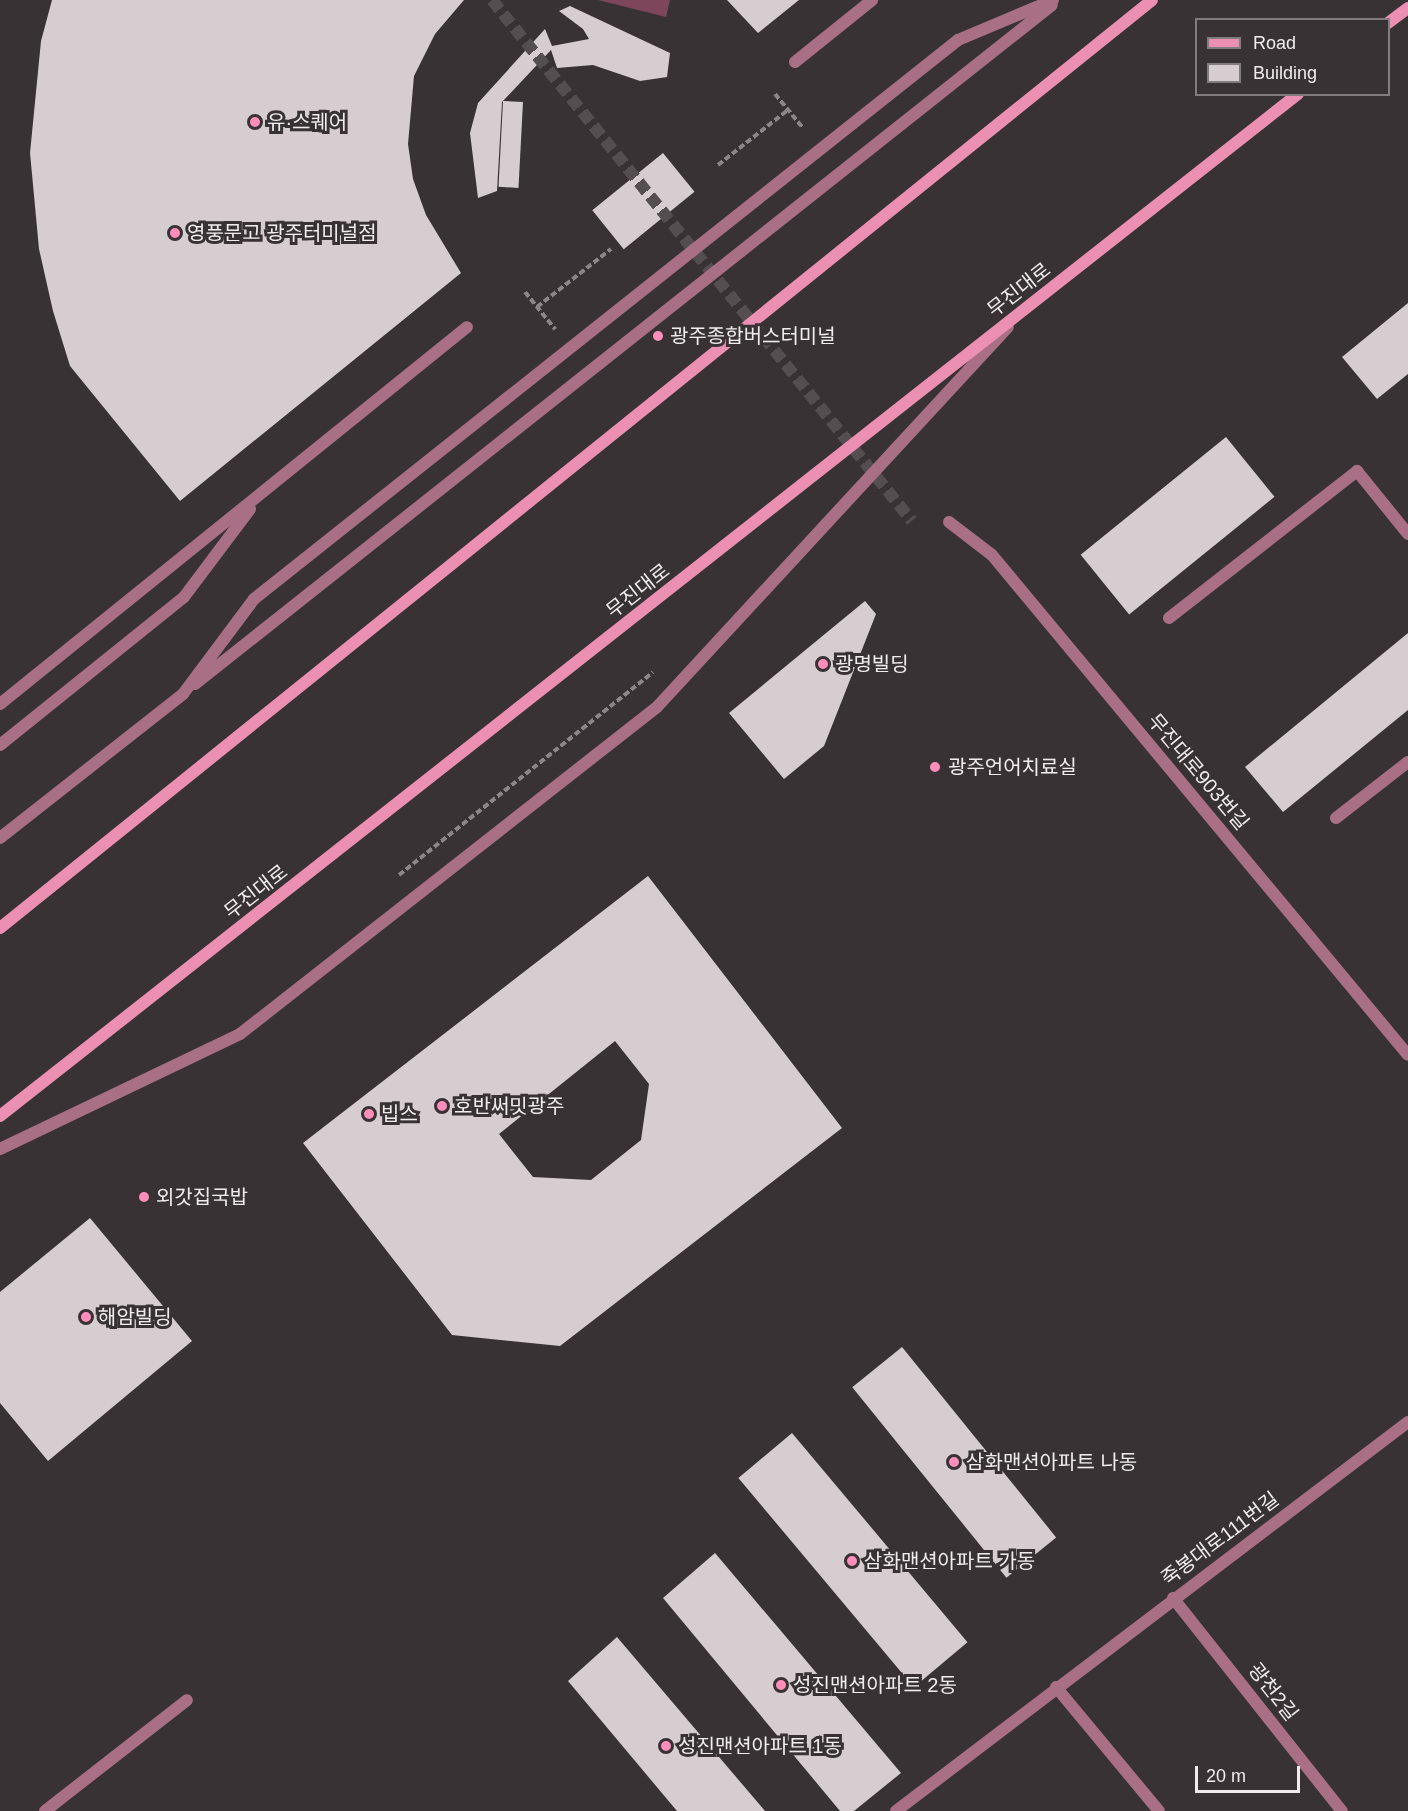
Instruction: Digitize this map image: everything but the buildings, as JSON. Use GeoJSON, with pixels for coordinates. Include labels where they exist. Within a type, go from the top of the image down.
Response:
{"type":"FeatureCollection","features":[{"type":"Feature","properties":{"kind":"main road"},"geometry":{"type":"LineString","coordinates":[[0,928],[1152,0]]}},
{"type":"Feature","properties":{"kind":"main road"},"geometry":{"type":"LineString","coordinates":[[1390,22],[1408,8]]}},
{"type":"Feature","properties":{"kind":"main road","name":"무진대로"},"geometry":{"type":"LineString","coordinates":[[0,1116],[1295,96]]}},
{"type":"Feature","properties":{"kind":"street"},"geometry":{"type":"LineString","coordinates":[[183,694],[254,599],[958,40],[1053,0]]}},
{"type":"Feature","properties":{"kind":"street"},"geometry":{"type":"LineString","coordinates":[[0,838],[1058,0]]}},
{"type":"Feature","properties":{"kind":"street"},"geometry":{"type":"LineString","coordinates":[[795,62],[867,2]]}},
{"type":"Feature","properties":{"kind":"street"},"geometry":{"type":"LineString","coordinates":[[0,1149],[240,1034],[657,707],[1018,316]]}},
{"type":"Feature","properties":{"kind":"street"},"geometry":{"type":"LineString","coordinates":[[0,705],[467,327]]}},
{"type":"Feature","properties":{"kind":"street"},"geometry":{"type":"LineString","coordinates":[[1170,618],[1356,471],[1408,534]]}},
{"type":"Feature","properties":{"kind":"street"},"geometry":{"type":"LineString","coordinates":[[0,745],[184,597],[261,493]]}},
{"type":"Feature","properties":{"kind":"street","name":"무진대로903번길"},"geometry":{"type":"LineString","coordinates":[[950,522],[992,555],[1408,1055]]}},
{"type":"Feature","properties":{"kind":"street"},"geometry":{"type":"LineString","coordinates":[[1336,818],[1408,762]]}},
{"type":"Feature","properties":{"kind":"street","name":"죽봉대로111번길"},"geometry":{"type":"LineString","coordinates":[[896,1811],[1173,1598],[1408,1422]]}},
{"type":"Feature","properties":{"kind":"street","name":"광천2길"},"geometry":{"type":"LineString","coordinates":[[1173,1598],[1342,1811]]}},
{"type":"Feature","properties":{"kind":"street"},"geometry":{"type":"LineString","coordinates":[[1056,1687],[1159,1811]]}},
{"type":"Feature","properties":{"kind":"street"},"geometry":{"type":"LineString","coordinates":[[45,1811],[187,1700]]}},
{"type":"Feature","properties":{"kind":"path"},"geometry":{"type":"LineString","coordinates":[[775,94],[803,128]]}},
{"type":"Feature","properties":{"kind":"path"},"geometry":{"type":"LineString","coordinates":[[718,165],[788,110]]}},
{"type":"Feature","properties":{"kind":"path"},"geometry":{"type":"LineString","coordinates":[[537,307],[611,249]]}},
{"type":"Feature","properties":{"kind":"path"},"geometry":{"type":"LineString","coordinates":[[525,292],[571,348]]}},
{"type":"Feature","properties":{"kind":"path"},"geometry":{"type":"LineString","coordinates":[[391,882],[661,666]]}},
{"type":"Feature","properties":{"kind":"shaded area"},"geometry":{"type":"Polygon","coordinates":[[[598,0],[670,0],[666,17],[598,0]]]}},
{"type":"Feature","properties":{"kind":"tunnel"},"geometry":{"type":"LineString","coordinates":[[492,0],[912,521]]}},
{"type":"Feature","properties":{"kind":"place","name":"유·스퀘어"},"geometry":{"type":"Point","coordinates":[255,122]}},
{"type":"Feature","properties":{"kind":"place","name":"영풍문고 광주터미널점"},"geometry":{"type":"Point","coordinates":[175,233]}},
{"type":"Feature","properties":{"kind":"place","name":"광주종합버스터미널"},"geometry":{"type":"Point","coordinates":[658,336]}},
{"type":"Feature","properties":{"kind":"place","name":"광명빌딩"},"geometry":{"type":"Point","coordinates":[823,664]}},
{"type":"Feature","properties":{"kind":"place","name":"광주언어치료실"},"geometry":{"type":"Point","coordinates":[935,767]}},
{"type":"Feature","properties":{"kind":"place","name":"호반써밋광주"},"geometry":{"type":"Point","coordinates":[442,1106]}},
{"type":"Feature","properties":{"kind":"place","name":"빕스"},"geometry":{"type":"Point","coordinates":[369,1114]}},
{"type":"Feature","properties":{"kind":"place","name":"외갓집국밥"},"geometry":{"type":"Point","coordinates":[144,1197]}},
{"type":"Feature","properties":{"kind":"place","name":"해암빌딩"},"geometry":{"type":"Point","coordinates":[86,1317]}},
{"type":"Feature","properties":{"kind":"place","name":"삼화맨션아파트 나동"},"geometry":{"type":"Point","coordinates":[954,1462]}},
{"type":"Feature","properties":{"kind":"place","name":"삼화맨션아파트 가동"},"geometry":{"type":"Point","coordinates":[852,1561]}},
{"type":"Feature","properties":{"kind":"place","name":"성진맨션아파트 2동"},"geometry":{"type":"Point","coordinates":[781,1685]}},
{"type":"Feature","properties":{"kind":"place","name":"성진맨션아파트 1동"},"geometry":{"type":"Point","coordinates":[666,1746]}}]}
